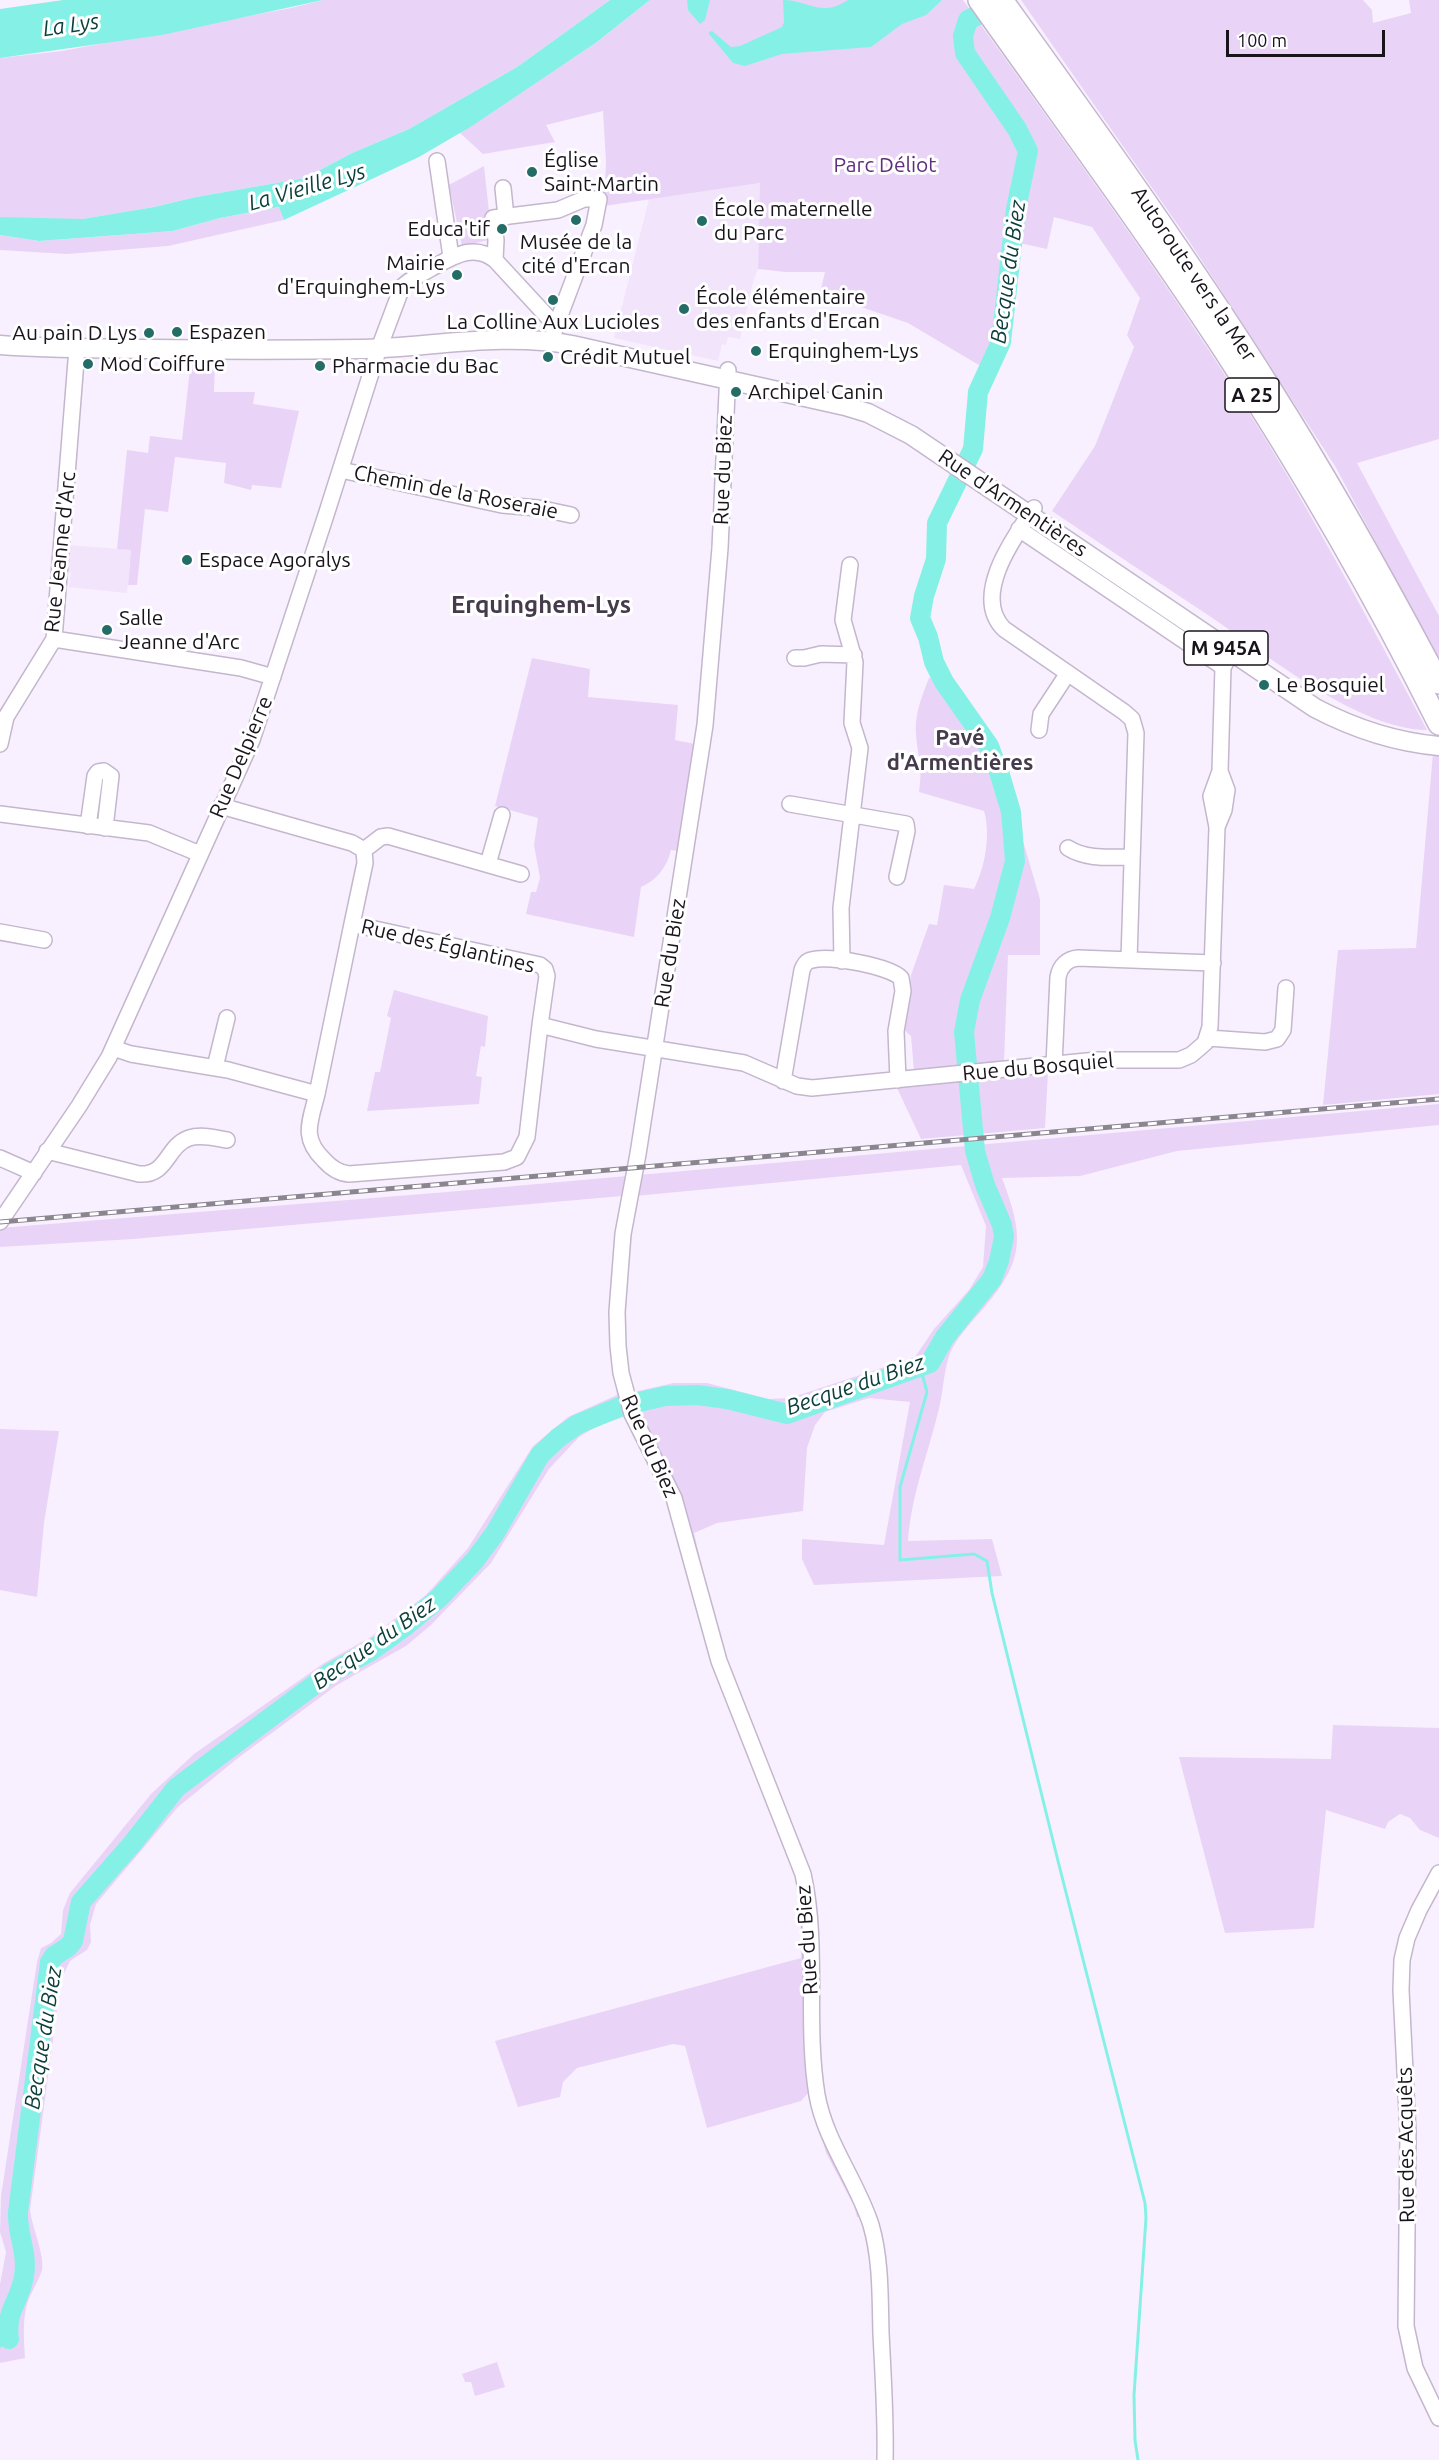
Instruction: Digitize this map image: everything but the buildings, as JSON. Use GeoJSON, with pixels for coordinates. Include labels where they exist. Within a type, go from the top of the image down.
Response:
{"type":"FeatureCollection","features":[{"type":"Feature","properties":{"kind":"highway","name":"A 25"},"geometry":{"type":"LineString","coordinates":[[979,0],[1046,78],[1255,400],[1342,545],[1439,724]]}},
{"type":"Feature","properties":{"kind":"highway","name":"Autoroute vers la Mer"},"geometry":{"type":"LineString","coordinates":[[1002,0],[1046,78],[1202,283],[1271,390],[1357,533],[1439,683]]}},
{"type":"Feature","properties":{"kind":"main road","name":"M 945A"},"geometry":{"type":"LineString","coordinates":[[0,345],[77,348],[308,348],[380,344],[427,346],[458,341],[554,334]]}},
{"type":"Feature","properties":{"kind":"main road","name":"Rue d'Armentières"},"geometry":{"type":"LineString","coordinates":[[554,334],[728,375],[860,402],[908,424],[1028,517],[1230,654],[1315,708],[1341,722],[1390,738],[1439,746]]}},
{"type":"Feature","properties":{"kind":"main road","name":"Rue d'Armentières"},"geometry":{"type":"LineString","coordinates":[[1230,654],[1304,689],[1364,722],[1400,734],[1439,739]]}},
{"type":"Feature","properties":{"kind":"street"},"geometry":{"type":"LineString","coordinates":[[437,161],[451,257],[462,253],[478,252],[495,260],[554,334]]}},
{"type":"Feature","properties":{"kind":"street"},"geometry":{"type":"LineString","coordinates":[[503,188],[506,217]]}},
{"type":"Feature","properties":{"kind":"street"},"geometry":{"type":"LineString","coordinates":[[495,260],[496,240],[493,218],[558,210],[584,199],[599,199],[594,225],[554,334]]}},
{"type":"Feature","properties":{"kind":"street","name":"Rue Delpierre"},"geometry":{"type":"LineString","coordinates":[[0,1222],[83,1101],[113,1048],[252,740],[380,344],[402,287],[451,257]]}},
{"type":"Feature","properties":{"kind":"street","name":"Rue Jeanne d'Arc"},"geometry":{"type":"LineString","coordinates":[[0,744],[6,717],[54,639],[77,348]]}},
{"type":"Feature","properties":{"kind":"street","name":"Rue du Biez"},"geometry":{"type":"LineString","coordinates":[[728,375],[720,557],[705,725],[622,1250],[617,1312],[618,1346],[627,1396],[633,1413],[674,1498],[719,1661],[802,1874],[809,1911],[814,2059],[819,2103],[831,2136],[866,2211],[876,2247],[882,2343],[885,2460]]}},
{"type":"Feature","properties":{"kind":"street","name":"Chemin de la Roseraie"},"geometry":{"type":"LineString","coordinates":[[341,470],[502,505],[571,515]]}},
{"type":"Feature","properties":{"kind":"street"},"geometry":{"type":"LineString","coordinates":[[1028,517],[1004,553],[997,572],[993,601],[996,618],[1004,629],[1124,712],[1135,723],[1129,960]]}},
{"type":"Feature","properties":{"kind":"street","name":"Rue d'Armentières"},"geometry":{"type":"LineString","coordinates":[[1028,517],[1230,654]]}},
{"type":"Feature","properties":{"kind":"street"},"geometry":{"type":"LineString","coordinates":[[842,961],[841,908],[860,748],[852,723],[856,673],[854,655],[843,623],[850,565]]}},
{"type":"Feature","properties":{"kind":"street"},"geometry":{"type":"LineString","coordinates":[[54,639],[241,668],[273,677]]}},
{"type":"Feature","properties":{"kind":"street"},"geometry":{"type":"LineString","coordinates":[[795,658],[821,654],[854,655]]}},
{"type":"Feature","properties":{"kind":"street"},"geometry":{"type":"LineString","coordinates":[[1230,654],[1220,771],[1227,790],[1226,802],[1217,827],[1208,1038],[1265,1042],[1277,1039],[1283,1030],[1286,988]]}},
{"type":"Feature","properties":{"kind":"street"},"geometry":{"type":"LineString","coordinates":[[1039,730],[1041,714],[1068,673]]}},
{"type":"Feature","properties":{"kind":"street"},"geometry":{"type":"LineString","coordinates":[[88,825],[95,776],[98,772],[104,771],[111,776],[105,828]]}},
{"type":"Feature","properties":{"kind":"street"},"geometry":{"type":"LineString","coordinates":[[790,804],[900,822],[907,826],[897,877]]}},
{"type":"Feature","properties":{"kind":"street"},"geometry":{"type":"LineString","coordinates":[[221,806],[352,843],[364,850]]}},
{"type":"Feature","properties":{"kind":"street"},"geometry":{"type":"LineString","coordinates":[[0,814],[154,835],[200,854]]}},
{"type":"Feature","properties":{"kind":"street"},"geometry":{"type":"LineString","coordinates":[[488,864],[502,815]]}},
{"type":"Feature","properties":{"kind":"street"},"geometry":{"type":"LineString","coordinates":[[364,850],[381,837],[388,836],[521,874]]}},
{"type":"Feature","properties":{"kind":"street"},"geometry":{"type":"LineString","coordinates":[[1068,848],[1090,857],[1132,857]]}},
{"type":"Feature","properties":{"kind":"street"},"geometry":{"type":"LineString","coordinates":[[352,924],[365,863],[364,850]]}},
{"type":"Feature","properties":{"kind":"street","name":"Rue des Églantines"},"geometry":{"type":"LineString","coordinates":[[352,924],[540,965],[545,969],[547,976],[527,1137],[520,1153],[509,1161],[343,1173],[326,1163],[315,1151],[309,1141],[309,1130],[352,924]]}},
{"type":"Feature","properties":{"kind":"street"},"geometry":{"type":"LineString","coordinates":[[0,932],[45,940]]}},
{"type":"Feature","properties":{"kind":"street"},"geometry":{"type":"LineString","coordinates":[[1054,1065],[1058,977],[1060,968],[1068,961],[1078,958],[1213,963]]}},
{"type":"Feature","properties":{"kind":"street"},"geometry":{"type":"LineString","coordinates":[[783,1080],[804,965],[817,959],[884,968],[901,978],[903,992],[896,1031],[898,1080]]}},
{"type":"Feature","properties":{"kind":"street"},"geometry":{"type":"LineString","coordinates":[[214,1067],[227,1018]]}},
{"type":"Feature","properties":{"kind":"street"},"geometry":{"type":"LineString","coordinates":[[540,1025],[596,1039],[654,1049]]}},
{"type":"Feature","properties":{"kind":"street","name":"Rue du Bosquiel"},"geometry":{"type":"LineString","coordinates":[[654,1049],[744,1063],[797,1086],[813,1088],[1107,1060],[1179,1060],[1196,1052],[1208,1038]]}},
{"type":"Feature","properties":{"kind":"street"},"geometry":{"type":"LineString","coordinates":[[113,1048],[131,1054],[214,1067],[316,1094]]}},
{"type":"Feature","properties":{"kind":"street"},"geometry":{"type":"LineString","coordinates":[[47,1151],[139,1174],[150,1174],[159,1169],[178,1145],[187,1139],[206,1137],[227,1140]]}},
{"type":"Feature","properties":{"kind":"street"},"geometry":{"type":"LineString","coordinates":[[0,1158],[34,1173]]}},
{"type":"Feature","properties":{"kind":"street","name":"Rue des Acquêts"},"geometry":{"type":"LineString","coordinates":[[1439,1873],[1407,1938],[1402,1960],[1401,1990],[1408,2133],[1406,2326],[1415,2368],[1439,2418]]}},
{"type":"Feature","properties":{"kind":"shaded area"},"geometry":{"type":"Polygon","coordinates":[[[761,183],[758,269],[740,339],[728,337],[726,345],[722,344],[718,361],[614,338],[649,199],[761,183]]]}},
{"type":"Feature","properties":{"kind":"shaded area"},"geometry":{"type":"Polygon","coordinates":[[[69,545],[131,550],[127,593],[69,587],[71,572],[67,571],[69,545]]]}},
{"type":"Feature","properties":{"kind":"green space"},"geometry":{"type":"Polygon","coordinates":[[[323,0],[610,0],[517,67],[409,129],[352,153],[305,178],[82,219],[0,217],[0,58],[62,51],[323,0]]]}},
{"type":"Feature","properties":{"kind":"green space","name":"Parc Déliot"},"geometry":{"type":"Polygon","coordinates":[[[650,0],[963,0],[1212,354],[1316,526],[1427,730],[1400,727],[1372,717],[1313,687],[1052,511],[1095,446],[1134,347],[1127,335],[1140,298],[1092,227],[1054,217],[1047,249],[1010,241],[995,347],[984,368],[908,323],[820,293],[825,272],[758,269],[760,183],[604,206],[606,162],[603,111],[546,125],[555,142],[483,154],[460,133],[597,42],[650,0]]]}},
{"type":"Feature","properties":{"kind":"green space"},"geometry":{"type":"Polygon","coordinates":[[[1021,0],[1363,0],[1372,10],[1373,23],[1411,13],[1409,0],[1439,0],[1439,439],[1357,463],[1439,616],[1439,660],[1335,466],[1187,238],[1021,0]]]}},
{"type":"Feature","properties":{"kind":"green space"},"geometry":{"type":"Polygon","coordinates":[[[484,166],[490,221],[489,240],[462,246],[449,185],[484,166]]]}},
{"type":"Feature","properties":{"kind":"green space"},"geometry":{"type":"Polygon","coordinates":[[[280,207],[284,220],[168,246],[67,254],[0,250],[0,235],[39,241],[173,231],[220,218],[280,207]]]}},
{"type":"Feature","properties":{"kind":"green space"},"geometry":{"type":"Polygon","coordinates":[[[191,360],[215,362],[214,392],[255,392],[253,404],[299,411],[281,488],[252,485],[251,490],[224,483],[226,463],[175,457],[168,512],[145,509],[137,585],[128,585],[131,550],[117,549],[127,450],[148,453],[150,436],[182,440],[191,360]]]}},
{"type":"Feature","properties":{"kind":"green space"},"geometry":{"type":"Polygon","coordinates":[[[532,658],[590,669],[588,697],[678,705],[675,740],[695,744],[678,851],[671,850],[660,872],[652,881],[641,887],[634,937],[526,914],[531,892],[536,892],[540,878],[534,845],[538,818],[495,806],[532,658]]]}},
{"type":"Feature","properties":{"kind":"green space"},"geometry":{"type":"Polygon","coordinates":[[[947,670],[989,736],[997,753],[1040,899],[1040,955],[1008,955],[1004,1062],[914,1071],[911,1036],[903,1029],[911,975],[929,924],[937,925],[944,885],[974,889],[984,861],[987,840],[984,811],[919,792],[917,713],[929,678],[947,670]]]}},
{"type":"Feature","properties":{"kind":"green space"},"geometry":{"type":"Polygon","coordinates":[[[1433,753],[1439,753],[1439,1094],[1323,1105],[1338,950],[1416,948],[1433,753]]]}},
{"type":"Feature","properties":{"kind":"green space"},"geometry":{"type":"Polygon","coordinates":[[[394,990],[488,1016],[485,1047],[481,1046],[476,1076],[482,1077],[479,1104],[367,1111],[375,1072],[380,1072],[391,1018],[387,1016],[394,990]]]}},
{"type":"Feature","properties":{"kind":"green space"},"geometry":{"type":"Polygon","coordinates":[[[1048,1072],[1045,1128],[921,1139],[897,1088],[1048,1072]]]}},
{"type":"Feature","properties":{"kind":"green space"},"geometry":{"type":"Polygon","coordinates":[[[1439,1104],[1439,1125],[1177,1151],[1080,1176],[1002,1178],[1017,1232],[1014,1261],[997,1291],[964,1331],[950,1354],[936,1422],[913,1505],[908,1541],[992,1539],[1002,1576],[814,1585],[802,1559],[802,1539],[884,1545],[910,1402],[869,1398],[825,1412],[815,1425],[807,1448],[803,1511],[717,1523],[694,1533],[723,1657],[812,1882],[822,2086],[830,2116],[875,2214],[857,2217],[854,2206],[826,2153],[810,2091],[801,2101],[707,2128],[685,2046],[673,2044],[577,2068],[563,2082],[560,2097],[518,2107],[495,2041],[801,1958],[800,1903],[792,1863],[708,1650],[673,1512],[627,1416],[599,1425],[579,1437],[549,1469],[491,1563],[431,1625],[406,1646],[337,1685],[238,1758],[178,1807],[96,1904],[90,1925],[91,1942],[87,1950],[70,1961],[61,1980],[30,2210],[40,2249],[42,2270],[26,2308],[25,2358],[0,2363],[0,2284],[6,2252],[0,2232],[1,2196],[37,1962],[41,1948],[61,1934],[63,1910],[70,1893],[151,1794],[194,1754],[324,1663],[371,1637],[426,1595],[468,1548],[533,1446],[568,1417],[617,1395],[611,1350],[613,1267],[622,1196],[133,1239],[0,1247],[0,1228],[447,1192],[1439,1104]],[[961,1165],[635,1196],[625,1269],[624,1331],[625,1369],[634,1392],[673,1383],[707,1383],[768,1399],[790,1398],[915,1357],[934,1329],[969,1290],[983,1267],[986,1226],[961,1165]]]}},
{"type":"Feature","properties":{"kind":"green space"},"geometry":{"type":"Polygon","coordinates":[[[0,1429],[59,1431],[44,1523],[37,1597],[0,1590],[0,1429]]]}},
{"type":"Feature","properties":{"kind":"green space"},"geometry":{"type":"Polygon","coordinates":[[[1333,1725],[1439,1728],[1439,1838],[1420,1830],[1410,1818],[1400,1814],[1388,1822],[1385,1829],[1326,1810],[1314,1928],[1225,1933],[1179,1757],[1331,1759],[1333,1725]]]}},
{"type":"Feature","properties":{"kind":"green space"},"geometry":{"type":"Polygon","coordinates":[[[497,2362],[505,2387],[475,2396],[471,2382],[465,2382],[462,2374],[497,2362]]]}},
{"type":"Feature","properties":{"kind":"water","name":"La Lys"},"geometry":{"type":"Polygon","coordinates":[[[63,0],[323,0],[162,35],[0,58],[0,9],[63,0]]]}},
{"type":"Feature","properties":{"kind":"water","name":"La Vieille Lys"},"geometry":{"type":"Polygon","coordinates":[[[610,0],[650,0],[597,42],[472,126],[419,157],[284,220],[279,207],[220,218],[173,231],[39,241],[0,235],[0,217],[82,219],[305,178],[352,153],[409,129],[517,67],[610,0]]]}},
{"type":"Feature","properties":{"kind":"water"},"geometry":{"type":"Polygon","coordinates":[[[687,0],[710,0],[705,20],[700,24],[688,10],[687,0]]]}},
{"type":"Feature","properties":{"kind":"water"},"geometry":{"type":"Polygon","coordinates":[[[783,0],[830,8],[848,0],[942,0],[926,15],[902,24],[871,47],[782,54],[745,66],[733,63],[709,34],[712,31],[731,47],[740,46],[782,27],[784,22],[783,0]]]}},
{"type":"Feature","properties":{"kind":"waterway","name":"Becque du Biez"},"geometry":{"type":"LineString","coordinates":[[9,2339],[9,2321],[22,2285],[25,2267],[18,2212],[50,1962],[73,1941],[81,1902],[132,1844],[176,1788],[330,1673],[371,1651],[403,1628],[439,1598],[475,1560],[495,1533],[540,1455],[578,1424],[622,1406],[665,1396],[697,1395],[727,1399],[787,1414],[930,1363],[945,1337],[992,1279],[1004,1237],[1002,1225],[985,1185],[975,1151],[964,1032],[970,1000],[1000,918],[1015,861],[1011,812],[989,746],[944,682],[934,662],[928,637],[920,618],[924,596],[936,559],[937,523],[973,449],[978,392],[1001,342],[1016,209],[1028,151],[1017,129],[965,53],[963,36],[968,20],[999,4]]}},
{"type":"Feature","properties":{"kind":"waterway"},"geometry":{"type":"LineString","coordinates":[[920,1366],[927,1392],[900,1487],[900,1560],[974,1554],[987,1561],[992,1593],[1145,2203],[1146,2218],[1134,2395],[1138,2460]]}},
{"type":"Feature","properties":{"kind":"waterway","name":"Becque du Biez"},"geometry":{"type":"LineString","coordinates":[[0,2346],[9,2339]]}},
{"type":"Feature","properties":{"kind":"railway"},"geometry":{"type":"LineString","coordinates":[[0,1222],[1439,1099]]}},
{"type":"Feature","properties":{"kind":"place","name":"Église Saint-Martin"},"geometry":{"type":"Point","coordinates":[532,172]}},
{"type":"Feature","properties":{"kind":"place","name":"Musée de la cité d'Ercan"},"geometry":{"type":"Point","coordinates":[576,220]}},
{"type":"Feature","properties":{"kind":"place","name":"École maternelle du Parc"},"geometry":{"type":"Point","coordinates":[702,221]}},
{"type":"Feature","properties":{"kind":"place","name":"Educa'tif"},"geometry":{"type":"Point","coordinates":[502,229]}},
{"type":"Feature","properties":{"kind":"place","name":"Mairie d'Erquinghem-Lys"},"geometry":{"type":"Point","coordinates":[457,275]}},
{"type":"Feature","properties":{"kind":"place","name":"La Colline Aux Lucioles"},"geometry":{"type":"Point","coordinates":[553,300]}},
{"type":"Feature","properties":{"kind":"place","name":"École élémentaire des enfants d'Ercan"},"geometry":{"type":"Point","coordinates":[684,309]}},
{"type":"Feature","properties":{"kind":"place","name":"Espazen"},"geometry":{"type":"Point","coordinates":[177,332]}},
{"type":"Feature","properties":{"kind":"place","name":"Au pain D Lys"},"geometry":{"type":"Point","coordinates":[149,333]}},
{"type":"Feature","properties":{"kind":"place","name":"Erquinghem-Lys"},"geometry":{"type":"Point","coordinates":[756,351]}},
{"type":"Feature","properties":{"kind":"place","name":"Crédit Mutuel"},"geometry":{"type":"Point","coordinates":[548,357]}},
{"type":"Feature","properties":{"kind":"place","name":"Mod Coiffure"},"geometry":{"type":"Point","coordinates":[88,364]}},
{"type":"Feature","properties":{"kind":"place","name":"Pharmacie du Bac"},"geometry":{"type":"Point","coordinates":[320,366]}},
{"type":"Feature","properties":{"kind":"place","name":"Archipel Canin"},"geometry":{"type":"Point","coordinates":[736,392]}},
{"type":"Feature","properties":{"kind":"place","name":"Espace Agoralys"},"geometry":{"type":"Point","coordinates":[187,560]}},
{"type":"Feature","properties":{"kind":"place","name":"Salle Jeanne d'Arc"},"geometry":{"type":"Point","coordinates":[107,630]}},
{"type":"Feature","properties":{"kind":"place","name":"Le Bosquiel"},"geometry":{"type":"Point","coordinates":[1264,685]}},
{"type":"Feature","properties":{"kind":"district","name":"Erquinghem-Lys"},"geometry":{"type":"Point","coordinates":[541,605]}},
{"type":"Feature","properties":{"kind":"district","name":"Pavé d'Armentières"},"geometry":{"type":"Point","coordinates":[960,750]}}]}
